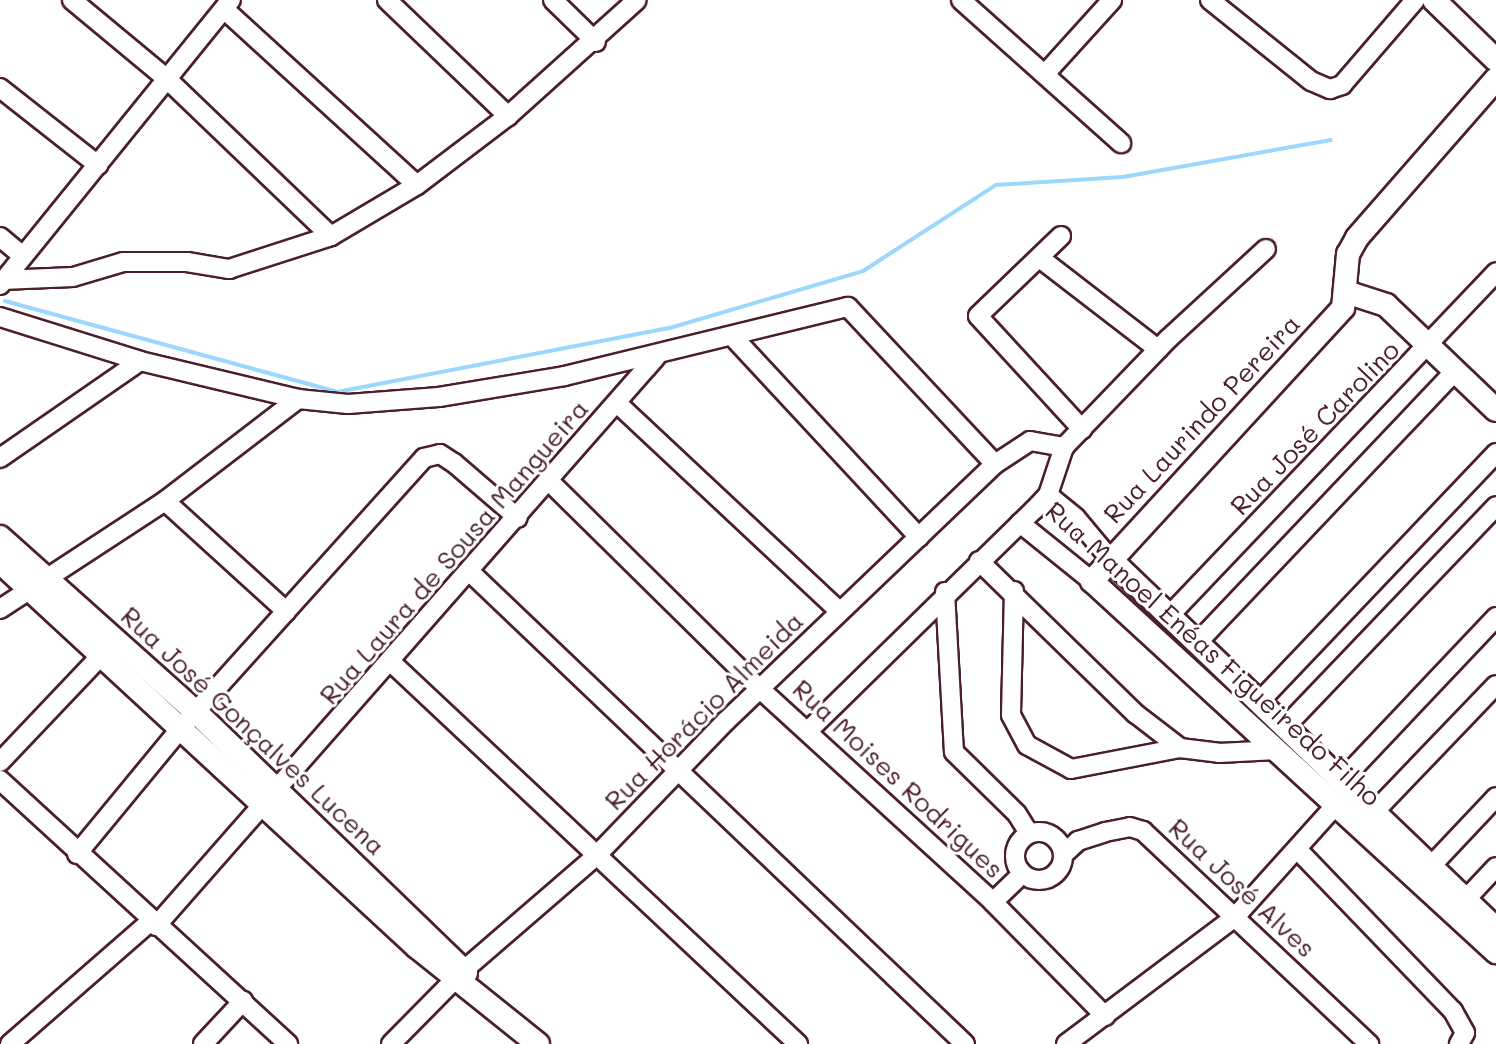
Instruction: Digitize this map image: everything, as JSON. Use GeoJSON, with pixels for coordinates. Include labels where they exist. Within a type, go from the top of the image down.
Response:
{"type":"FeatureCollection","features":[{"type":"Feature","properties":{"kind":"street"},"geometry":{"type":"LineString","coordinates":[[387,0],[508,116]]}},
{"type":"Feature","properties":{"kind":"street"},"geometry":{"type":"LineString","coordinates":[[553,0],[596,42]]}},
{"type":"Feature","properties":{"kind":"street"},"geometry":{"type":"LineString","coordinates":[[1,283],[73,277],[123,262],[187,262],[229,269],[331,236],[417,185],[508,116],[596,42],[637,0]]}},
{"type":"Feature","properties":{"kind":"street"},"geometry":{"type":"LineString","coordinates":[[961,0],[1121,143]]}},
{"type":"Feature","properties":{"kind":"street"},"geometry":{"type":"LineString","coordinates":[[1045,74],[1112,0]]}},
{"type":"Feature","properties":{"kind":"street"},"geometry":{"type":"LineString","coordinates":[[1210,0],[1311,81],[1330,89],[1342,85],[1415,0]]}},
{"type":"Feature","properties":{"kind":"street"},"geometry":{"type":"LineString","coordinates":[[1434,0],[1496,60]]}},
{"type":"Feature","properties":{"kind":"street"},"geometry":{"type":"LineString","coordinates":[[81,3],[167,79],[331,236]]}},
{"type":"Feature","properties":{"kind":"street"},"geometry":{"type":"LineString","coordinates":[[1,283],[20,254],[98,165],[228,4],[417,185]]}},
{"type":"Feature","properties":{"kind":"street"},"geometry":{"type":"LineString","coordinates":[[1496,79],[1357,238],[1347,263],[1349,293],[1386,305],[1496,410]]}},
{"type":"Feature","properties":{"kind":"street"},"geometry":{"type":"LineString","coordinates":[[0,88],[98,165]]}},
{"type":"Feature","properties":{"kind":"street"},"geometry":{"type":"LineString","coordinates":[[1061,236],[1041,259],[978,316],[1082,429]]}},
{"type":"Feature","properties":{"kind":"street"},"geometry":{"type":"LineString","coordinates":[[0,237],[20,254]]}},
{"type":"Feature","properties":{"kind":"street"},"geometry":{"type":"LineString","coordinates":[[1048,495],[1064,447],[1158,349],[1266,249]]}},
{"type":"Feature","properties":{"kind":"street"},"geometry":{"type":"LineString","coordinates":[[1041,259],[1158,349]]}},
{"type":"Feature","properties":{"kind":"street","name":"Rua José Carolino"},"geometry":{"type":"LineString","coordinates":[[1168,617],[1430,346],[1496,272]]}},
{"type":"Feature","properties":{"kind":"street","name":"Rua Laurindo Pereira"},"geometry":{"type":"LineString","coordinates":[[1092,581],[1343,308],[1349,293]]}},
{"type":"Feature","properties":{"kind":"street"},"geometry":{"type":"LineString","coordinates":[[0,317],[140,361],[298,399],[402,402],[656,357],[848,307],[995,464]]}},
{"type":"Feature","properties":{"kind":"street"},"geometry":{"type":"LineString","coordinates":[[734,338],[919,537]]}},
{"type":"Feature","properties":{"kind":"street","name":"Rua Laura de Sousa Mangueira"},"geometry":{"type":"LineString","coordinates":[[10,1044],[154,924],[392,663],[656,357]]}},
{"type":"Feature","properties":{"kind":"street"},"geometry":{"type":"LineString","coordinates":[[0,458],[140,361]]}},
{"type":"Feature","properties":{"kind":"street"},"geometry":{"type":"LineString","coordinates":[[1197,643],[1455,371]]}},
{"type":"Feature","properties":{"kind":"street"},"geometry":{"type":"LineString","coordinates":[[0,609],[165,501],[298,399]]}},
{"type":"Feature","properties":{"kind":"street"},"geometry":{"type":"LineString","coordinates":[[618,404],[840,612]]}},
{"type":"Feature","properties":{"kind":"street","name":"Rua Horácio Almeida"},"geometry":{"type":"LineString","coordinates":[[391,1044],[459,975],[596,856],[676,771],[995,464],[1030,441],[1064,447]]}},
{"type":"Feature","properties":{"kind":"street"},"geometry":{"type":"LineString","coordinates":[[77,854],[188,721],[431,453],[454,463],[518,518]]}},
{"type":"Feature","properties":{"kind":"street"},"geometry":{"type":"LineString","coordinates":[[1261,700],[1496,453]]}},
{"type":"Feature","properties":{"kind":"street","name":"Rua Moises Rodrigues"},"geometry":{"type":"LineString","coordinates":[[550,482],[760,689],[809,730],[993,902],[1105,1016]]}},
{"type":"Feature","properties":{"kind":"street","name":"Rua Manoel Enéas Figueiredo Filho"},"geometry":{"type":"LineString","coordinates":[[1496,929],[1261,700],[1168,617],[1111,560],[1076,518],[1048,495],[1020,523],[1092,581],[1496,952]]}},
{"type":"Feature","properties":{"kind":"street"},"geometry":{"type":"LineString","coordinates":[[165,501],[286,611]]}},
{"type":"Feature","properties":{"kind":"street"},"geometry":{"type":"LineString","coordinates":[[1286,726],[1496,506]]}},
{"type":"Feature","properties":{"kind":"street"},"geometry":{"type":"LineString","coordinates":[[809,730],[945,592],[1020,523]]}},
{"type":"Feature","properties":{"kind":"street","name":"Rua José Gonçalves Lucena"},"geometry":{"type":"LineString","coordinates":[[0,537],[101,656],[188,721],[459,975],[538,1044]]}},
{"type":"Feature","properties":{"kind":"street"},"geometry":{"type":"LineString","coordinates":[[979,561],[1014,591],[1136,714],[1180,748]]}},
{"type":"Feature","properties":{"kind":"street","name":"Rua José Gonçalves Lucena"},"geometry":{"type":"LineString","coordinates":[[0,562],[38,584],[116,639],[188,721]]}},
{"type":"Feature","properties":{"kind":"street"},"geometry":{"type":"LineString","coordinates":[[470,572],[965,1044]]}},
{"type":"Feature","properties":{"kind":"street"},"geometry":{"type":"LineString","coordinates":[[1014,591],[1011,715],[1027,745],[1071,769],[1180,748],[1219,753],[1277,750]]}},
{"type":"Feature","properties":{"kind":"street"},"geometry":{"type":"LineString","coordinates":[[945,592],[954,752],[1017,814],[1029,833]]}},
{"type":"Feature","properties":{"kind":"street"},"geometry":{"type":"LineString","coordinates":[[1343,779],[1496,617]]}},
{"type":"Feature","properties":{"kind":"street"},"geometry":{"type":"LineString","coordinates":[[0,762],[116,639]]}},
{"type":"Feature","properties":{"kind":"street"},"geometry":{"type":"LineString","coordinates":[[392,663],[798,1044]]}},
{"type":"Feature","properties":{"kind":"street"},"geometry":{"type":"LineString","coordinates":[[1376,810],[1496,685]]}},
{"type":"Feature","properties":{"kind":"street"},"geometry":{"type":"LineString","coordinates":[[0,780],[77,854],[288,1044]]}},
{"type":"Feature","properties":{"kind":"street"},"geometry":{"type":"LineString","coordinates":[[1432,865],[1496,797]]}},
{"type":"Feature","properties":{"kind":"street"},"geometry":{"type":"LineString","coordinates":[[1066,1044],[1235,917],[1335,806]]}},
{"type":"Feature","properties":{"kind":"street","name":"Rua José Alves"},"geometry":{"type":"LineString","coordinates":[[1063,855],[1085,839],[1120,828],[1139,829],[1163,844],[1369,1044]]}},
{"type":"Feature","properties":{"kind":"street"},"geometry":{"type":"LineString","coordinates":[[1022,874],[1049,878],[1063,855],[1048,833],[1029,833]]}},
{"type":"Feature","properties":{"kind":"street"},"geometry":{"type":"LineString","coordinates":[[1022,874],[1014,856],[1029,833]]}},
{"type":"Feature","properties":{"kind":"street"},"geometry":{"type":"LineString","coordinates":[[1297,849],[1453,1011],[1462,1038]]}},
{"type":"Feature","properties":{"kind":"street"},"geometry":{"type":"LineString","coordinates":[[1467,898],[1496,867]]}},
{"type":"Feature","properties":{"kind":"street"},"geometry":{"type":"LineString","coordinates":[[993,902],[1022,874]]}},
{"type":"Feature","properties":{"kind":"street"},"geometry":{"type":"LineString","coordinates":[[203,1044],[243,1001]]}},
{"type":"Feature","properties":{"kind":"street"},"geometry":{"type":"LineString","coordinates":[[1085,1030],[1098,1044]]}},
{"type":"Feature","properties":{"kind":"waterway"},"geometry":{"type":"LineString","coordinates":[[5,301],[337,392],[673,327],[863,271],[996,185],[1123,177],[1331,140]]}}]}
